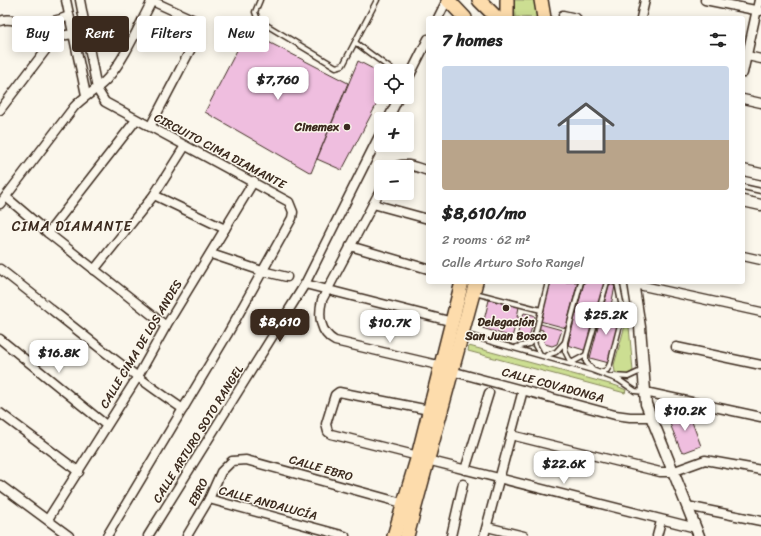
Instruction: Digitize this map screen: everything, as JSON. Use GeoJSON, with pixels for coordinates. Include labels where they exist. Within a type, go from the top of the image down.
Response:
{"type":"FeatureCollection","features":[{"type":"Feature","properties":{"kind":"main road"},"geometry":{"type":"LineString","coordinates":[[448,0],[463,16]]}},
{"type":"Feature","properties":{"kind":"main road"},"geometry":{"type":"LineString","coordinates":[[479,0],[495,16]]}},
{"type":"Feature","properties":{"kind":"main road"},"geometry":{"type":"LineString","coordinates":[[507,0],[507,16]]}},
{"type":"Feature","properties":{"kind":"main road"},"geometry":{"type":"LineString","coordinates":[[541,0],[544,16]]}},
{"type":"Feature","properties":{"kind":"main road"},"geometry":{"type":"LineString","coordinates":[[394,536],[405,528],[446,368],[453,322],[462,284]]}},
{"type":"Feature","properties":{"kind":"main road"},"geometry":{"type":"LineString","coordinates":[[405,528],[402,503],[423,458],[429,410],[462,334],[474,287]]}},
{"type":"Feature","properties":{"kind":"street"},"geometry":{"type":"LineString","coordinates":[[66,0],[72,27]]}},
{"type":"Feature","properties":{"kind":"street","name":"CIRCUITO CIMA DIAMANTE"},"geometry":{"type":"LineString","coordinates":[[80,0],[97,89],[105,102],[289,202],[294,212],[292,218],[183,409],[107,536]]}},
{"type":"Feature","properties":{"kind":"street"},"geometry":{"type":"LineString","coordinates":[[81,10],[87,0]]}},
{"type":"Feature","properties":{"kind":"street"},"geometry":{"type":"LineString","coordinates":[[439,16],[448,0]]}},
{"type":"Feature","properties":{"kind":"street"},"geometry":{"type":"LineString","coordinates":[[641,16],[645,0]]}},
{"type":"Feature","properties":{"kind":"street"},"geometry":{"type":"LineString","coordinates":[[705,0],[759,11]]}},
{"type":"Feature","properties":{"kind":"street"},"geometry":{"type":"LineString","coordinates":[[759,0],[759,11],[745,56],[761,59]]}},
{"type":"Feature","properties":{"kind":"street"},"geometry":{"type":"LineString","coordinates":[[0,204],[74,107],[86,95],[97,89],[115,68],[151,1],[194,20],[198,28],[196,39],[150,127]]}},
{"type":"Feature","properties":{"kind":"street"},"geometry":{"type":"LineString","coordinates":[[563,15],[567,16]]}},
{"type":"Feature","properties":{"kind":"street"},"geometry":{"type":"LineString","coordinates":[[64,18],[69,16]]}},
{"type":"Feature","properties":{"kind":"street"},"geometry":{"type":"LineString","coordinates":[[0,21],[8,19],[12,20]]}},
{"type":"Feature","properties":{"kind":"street"},"geometry":{"type":"LineString","coordinates":[[414,67],[426,43]]}},
{"type":"Feature","properties":{"kind":"street"},"geometry":{"type":"LineString","coordinates":[[0,110],[43,52]]}},
{"type":"Feature","properties":{"kind":"street"},"geometry":{"type":"LineString","coordinates":[[78,52],[86,95]]}},
{"type":"Feature","properties":{"kind":"street"},"geometry":{"type":"LineString","coordinates":[[745,99],[761,103]]}},
{"type":"Feature","properties":{"kind":"street"},"geometry":{"type":"LineString","coordinates":[[48,233],[136,120]]}},
{"type":"Feature","properties":{"kind":"street"},"geometry":{"type":"LineString","coordinates":[[94,270],[154,195],[185,146]]}},
{"type":"Feature","properties":{"kind":"street","name":"CALLE ARTURO SOTO RANGEL"},"geometry":{"type":"LineString","coordinates":[[148,536],[305,284],[374,146]]}},
{"type":"Feature","properties":{"kind":"street"},"geometry":{"type":"LineString","coordinates":[[414,169],[426,171]]}},
{"type":"Feature","properties":{"kind":"street"},"geometry":{"type":"LineString","coordinates":[[745,170],[761,174]]}},
{"type":"Feature","properties":{"kind":"street","name":"CALLE CIMA DE LOS ANDES"},"geometry":{"type":"LineString","coordinates":[[48,519],[137,378],[166,326],[254,182]]}},
{"type":"Feature","properties":{"kind":"street"},"geometry":{"type":"LineString","coordinates":[[154,195],[225,229]]}},
{"type":"Feature","properties":{"kind":"street"},"geometry":{"type":"LineString","coordinates":[[6,197],[48,233],[166,326]]}},
{"type":"Feature","properties":{"kind":"street"},"geometry":{"type":"LineString","coordinates":[[326,289],[374,200]]}},
{"type":"Feature","properties":{"kind":"street"},"geometry":{"type":"LineString","coordinates":[[745,201],[761,205]]}},
{"type":"Feature","properties":{"kind":"street"},"geometry":{"type":"LineString","coordinates":[[372,204],[426,218]]}},
{"type":"Feature","properties":{"kind":"street"},"geometry":{"type":"LineString","coordinates":[[350,246],[426,268]]}},
{"type":"Feature","properties":{"kind":"street"},"geometry":{"type":"LineString","coordinates":[[211,254],[262,271],[287,277]]}},
{"type":"Feature","properties":{"kind":"street"},"geometry":{"type":"LineString","coordinates":[[745,256],[761,260]]}},
{"type":"Feature","properties":{"kind":"street"},"geometry":{"type":"LineString","coordinates":[[0,269],[53,309],[137,378],[183,409]]}},
{"type":"Feature","properties":{"kind":"street"},"geometry":{"type":"LineString","coordinates":[[305,284],[453,322]]}},
{"type":"Feature","properties":{"kind":"street"},"geometry":{"type":"LineString","coordinates":[[634,284],[640,327],[645,392],[650,417],[698,532]]}},
{"type":"Feature","properties":{"kind":"street"},"geometry":{"type":"LineString","coordinates":[[638,284],[761,312]]}},
{"type":"Feature","properties":{"kind":"street","name":"CALLE COVADONGA"},"geometry":{"type":"LineString","coordinates":[[326,289],[320,307],[321,321],[324,332],[335,341],[446,368],[615,415],[650,417]]}},
{"type":"Feature","properties":{"kind":"street"},"geometry":{"type":"LineString","coordinates":[[0,339],[106,425]]}},
{"type":"Feature","properties":{"kind":"street"},"geometry":{"type":"LineString","coordinates":[[676,346],[761,365]]}},
{"type":"Feature","properties":{"kind":"street"},"geometry":{"type":"LineString","coordinates":[[484,536],[523,390]]}},
{"type":"Feature","properties":{"kind":"street"},"geometry":{"type":"LineString","coordinates":[[429,410],[339,392],[335,395],[326,424],[328,432],[331,434],[698,532]]}},
{"type":"Feature","properties":{"kind":"street"},"geometry":{"type":"LineString","coordinates":[[645,392],[761,416]]}},
{"type":"Feature","properties":{"kind":"street"},"geometry":{"type":"LineString","coordinates":[[465,470],[489,394]]}},
{"type":"Feature","properties":{"kind":"street"},"geometry":{"type":"LineString","coordinates":[[0,413],[79,472]]}},
{"type":"Feature","properties":{"kind":"street"},"geometry":{"type":"LineString","coordinates":[[512,435],[652,471],[672,472],[705,460],[761,470]]}},
{"type":"Feature","properties":{"kind":"street","name":"CALLE EBRO"},"geometry":{"type":"LineString","coordinates":[[232,461],[246,460],[402,503]]}},
{"type":"Feature","properties":{"kind":"street","name":"EBRO"},"geometry":{"type":"LineString","coordinates":[[187,536],[209,499],[221,472],[232,461]]}},
{"type":"Feature","properties":{"kind":"street"},"geometry":{"type":"LineString","coordinates":[[451,536],[464,484]]}},
{"type":"Feature","properties":{"kind":"street"},"geometry":{"type":"LineString","coordinates":[[0,485],[69,536]]}},
{"type":"Feature","properties":{"kind":"street","name":"CALLE ANDALUCÍA"},"geometry":{"type":"LineString","coordinates":[[209,499],[323,533],[345,536]]}},
{"type":"Feature","properties":{"kind":"street"},"geometry":{"type":"LineString","coordinates":[[687,506],[761,521]]}},
{"type":"Feature","properties":{"kind":"street"},"geometry":{"type":"LineString","coordinates":[[657,536],[661,521]]}},
{"type":"Feature","properties":{"kind":"street"},"geometry":{"type":"LineString","coordinates":[[486,527],[524,536]]}},
{"type":"Feature","properties":{"kind":"lane"},"geometry":{"type":"LineString","coordinates":[[260,0],[255,12],[258,20],[336,67],[343,66],[377,0]]}},
{"type":"Feature","properties":{"kind":"lane"},"geometry":{"type":"LineString","coordinates":[[356,43],[384,64]]}},
{"type":"Feature","properties":{"kind":"lane"},"geometry":{"type":"LineString","coordinates":[[745,187],[761,191]]}},
{"type":"Feature","properties":{"kind":"lane"},"geometry":{"type":"LineString","coordinates":[[515,347],[529,344],[534,338],[548,284]]}},
{"type":"Feature","properties":{"kind":"lane"},"geometry":{"type":"LineString","coordinates":[[572,363],[564,351],[580,284]]}},
{"type":"Feature","properties":{"kind":"lane"},"geometry":{"type":"LineString","coordinates":[[592,370],[586,362],[586,355],[606,284]]}},
{"type":"Feature","properties":{"kind":"lane"},"geometry":{"type":"LineString","coordinates":[[600,373],[608,370],[623,313],[617,284]]}},
{"type":"Feature","properties":{"kind":"lane"},"geometry":{"type":"LineString","coordinates":[[474,287],[541,310]]}},
{"type":"Feature","properties":{"kind":"lane"},"geometry":{"type":"LineString","coordinates":[[462,334],[572,363],[609,376],[635,391],[645,392]]}},
{"type":"Feature","properties":{"kind":"lane"},"geometry":{"type":"LineString","coordinates":[[534,338],[540,354]]}},
{"type":"Feature","properties":{"kind":"lane"},"geometry":{"type":"LineString","coordinates":[[546,356],[556,352],[565,342]]}},
{"type":"Feature","properties":{"kind":"lane"},"geometry":{"type":"LineString","coordinates":[[572,363],[586,355]]}},
{"type":"Feature","properties":{"kind":"lane"},"geometry":{"type":"LineString","coordinates":[[609,376],[610,364]]}},
{"type":"Feature","properties":{"kind":"lane"},"geometry":{"type":"LineString","coordinates":[[609,376],[628,378],[643,370]]}},
{"type":"Feature","properties":{"kind":"green space"},"geometry":{"type":"Polygon","coordinates":[[[514,0],[535,0],[538,16],[515,16],[514,0]]]}},
{"type":"Feature","properties":{"kind":"green space"},"geometry":{"type":"Polygon","coordinates":[[[628,315],[633,371],[627,375],[620,375],[615,372],[614,365],[628,315]]]}},
{"type":"Feature","properties":{"kind":"green space"},"geometry":{"type":"Polygon","coordinates":[[[469,346],[617,386],[626,390],[625,393],[468,351],[469,346]]]}},
{"type":"Feature","properties":{"kind":"building"},"geometry":{"type":"Polygon","coordinates":[[[269,42],[348,83],[311,173],[205,112],[236,52],[269,52],[269,42]]]}},
{"type":"Feature","properties":{"kind":"building","name":"Cinemex"},"geometry":{"type":"Polygon","coordinates":[[[358,61],[374,69],[374,104],[377,104],[342,170],[317,159],[358,61]]]}},
{"type":"Feature","properties":{"kind":"building"},"geometry":{"type":"Polygon","coordinates":[[[549,284],[577,284],[566,328],[540,321],[549,284]]]}},
{"type":"Feature","properties":{"kind":"building"},"geometry":{"type":"Polygon","coordinates":[[[583,284],[604,284],[587,351],[568,345],[583,284]]]}},
{"type":"Feature","properties":{"kind":"building"},"geometry":{"type":"Polygon","coordinates":[[[609,284],[615,286],[610,310],[603,308],[609,284]]]}},
{"type":"Feature","properties":{"kind":"building"},"geometry":{"type":"Polygon","coordinates":[[[504,298],[520,302],[517,317],[522,318],[524,313],[533,315],[535,316],[533,322],[562,330],[557,344],[552,346],[545,344],[542,336],[543,330],[532,327],[528,340],[517,337],[520,324],[516,323],[512,337],[482,328],[489,300],[502,303],[504,298]]]}},
{"type":"Feature","properties":{"kind":"building"},"geometry":{"type":"Polygon","coordinates":[[[603,308],[622,313],[609,363],[590,358],[603,308]]]}},
{"type":"Feature","properties":{"kind":"building"},"geometry":{"type":"Polygon","coordinates":[[[688,411],[701,446],[685,452],[681,451],[668,419],[688,411]]]}},
{"type":"Feature","properties":{"kind":"place","name":"Cinemex"},"geometry":{"type":"Point","coordinates":[347,127]}},
{"type":"Feature","properties":{"kind":"place","name":"Delegación San Juan Bosco"},"geometry":{"type":"Point","coordinates":[506,308]}},
{"type":"Feature","properties":{"kind":"district","name":"CIMA DIAMANTE"},"geometry":{"type":"Point","coordinates":[72,226]}}]}
